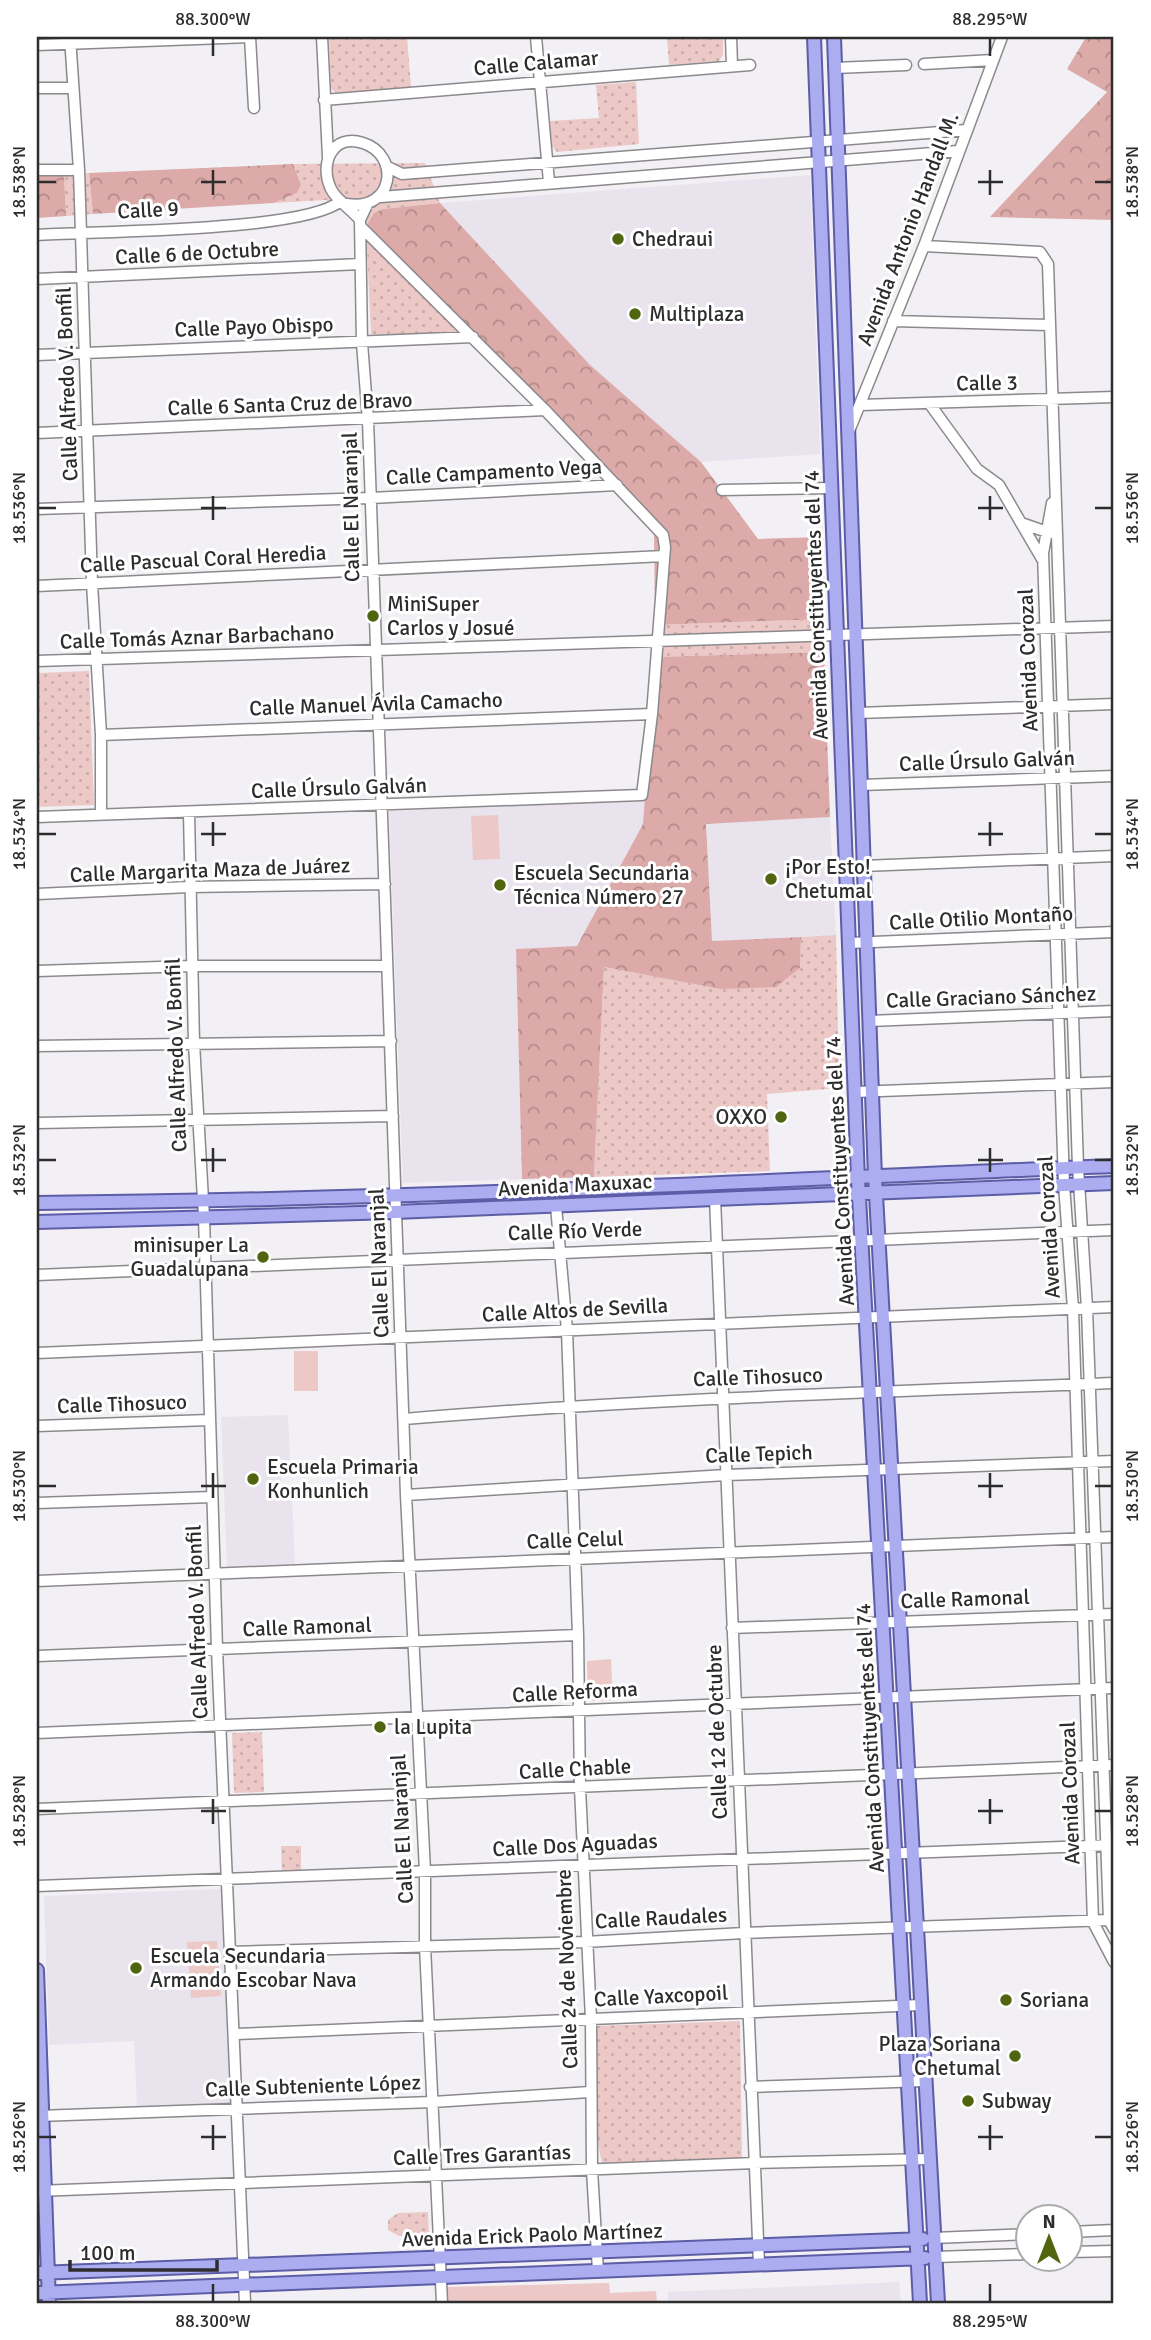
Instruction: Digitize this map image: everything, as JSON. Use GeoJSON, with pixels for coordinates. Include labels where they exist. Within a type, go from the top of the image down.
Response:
{"type":"FeatureCollection","features":[{"type":"Feature","properties":{"kind":"main road","name":"Avenida Constituyentes del 74"},"geometry":{"type":"LineString","coordinates":[[814,37],[858,1178],[920,2303]]}},
{"type":"Feature","properties":{"kind":"main road","name":"Avenida Constituyentes del 74"},"geometry":{"type":"LineString","coordinates":[[834,37],[875,1177],[938,2303]]}},
{"type":"Feature","properties":{"kind":"main road","name":"Avenida Maxuxac"},"geometry":{"type":"LineString","coordinates":[[37,1203],[202,1202],[1114,1166]]}},
{"type":"Feature","properties":{"kind":"main road","name":"Avenida Maxuxac"},"geometry":{"type":"LineString","coordinates":[[37,1222],[395,1212],[1114,1183]]}},
{"type":"Feature","properties":{"kind":"main road"},"geometry":{"type":"LineString","coordinates":[[37,1969],[43,2296],[37,2303]]}},
{"type":"Feature","properties":{"kind":"main road","name":"Avenida Erick Paolo Martínez"},"geometry":{"type":"LineString","coordinates":[[42,2273],[934,2238]]}},
{"type":"Feature","properties":{"kind":"main road","name":"Avenida Erick Paolo Martínez"},"geometry":{"type":"LineString","coordinates":[[43,2296],[244,2284],[935,2257]]}},
{"type":"Feature","properties":{"kind":"street"},"geometry":{"type":"LineString","coordinates":[[37,44],[70,40],[250,37],[254,108]]}},
{"type":"Feature","properties":{"kind":"street"},"geometry":{"type":"LineString","coordinates":[[322,37],[328,157],[326,173],[331,191],[663,535],[664,556],[652,714]]}},
{"type":"Feature","properties":{"kind":"street"},"geometry":{"type":"LineString","coordinates":[[536,37],[549,182]]}},
{"type":"Feature","properties":{"kind":"street"},"geometry":{"type":"LineString","coordinates":[[731,37],[732,66]]}},
{"type":"Feature","properties":{"kind":"street","name":"Avenida Antonio Handall M."},"geometry":{"type":"LineString","coordinates":[[848,435],[924,246],[1002,37]]}},
{"type":"Feature","properties":{"kind":"street","name":"Calle Alfredo V. Bonfil"},"geometry":{"type":"LineString","coordinates":[[70,40],[79,170],[92,583],[101,735],[101,815]]}},
{"type":"Feature","properties":{"kind":"street"},"geometry":{"type":"LineString","coordinates":[[924,64],[993,60]]}},
{"type":"Feature","properties":{"kind":"street","name":"Calle Calamar"},"geometry":{"type":"LineString","coordinates":[[324,100],[750,65]]}},
{"type":"Feature","properties":{"kind":"street"},"geometry":{"type":"LineString","coordinates":[[835,68],[906,65]]}},
{"type":"Feature","properties":{"kind":"street"},"geometry":{"type":"LineString","coordinates":[[37,88],[73,88]]}},
{"type":"Feature","properties":{"kind":"street"},"geometry":{"type":"LineString","coordinates":[[326,129],[347,141],[365,143],[380,155],[386,166],[388,184],[381,197]]}},
{"type":"Feature","properties":{"kind":"street"},"geometry":{"type":"LineString","coordinates":[[386,166],[402,174],[966,130]]}},
{"type":"Feature","properties":{"kind":"street"},"geometry":{"type":"LineString","coordinates":[[328,157],[335,146],[347,141]]}},
{"type":"Feature","properties":{"kind":"street"},"geometry":{"type":"LineString","coordinates":[[344,203],[367,205],[381,197],[958,151]]}},
{"type":"Feature","properties":{"kind":"street"},"geometry":{"type":"LineString","coordinates":[[37,170],[79,170]]}},
{"type":"Feature","properties":{"kind":"street","name":"Calle 9"},"geometry":{"type":"LineString","coordinates":[[37,235],[177,229],[297,217],[344,203]]}},
{"type":"Feature","properties":{"kind":"street"},"geometry":{"type":"LineString","coordinates":[[360,223],[367,205]]}},
{"type":"Feature","properties":{"kind":"street","name":"Calle El Naranjal"},"geometry":{"type":"LineString","coordinates":[[360,223],[362,343],[371,498],[371,571],[391,1041],[406,1495],[415,1719],[422,1795],[428,2024],[442,2303]]}},
{"type":"Feature","properties":{"kind":"street","name":"Avenida Corozal"},"geometry":{"type":"LineString","coordinates":[[924,246],[1040,252],[1048,264],[1055,486],[1052,534],[1060,628],[1067,778],[1078,1167],[1087,1308],[1099,1614],[1101,1765],[1110,1845],[1112,1924]]}},
{"type":"Feature","properties":{"kind":"street","name":"Calle 6 de Octubre"},"geometry":{"type":"LineString","coordinates":[[37,279],[360,264]]}},
{"type":"Feature","properties":{"kind":"street"},"geometry":{"type":"LineString","coordinates":[[893,321],[1049,325]]}},
{"type":"Feature","properties":{"kind":"street","name":"Calle Payo Obispo"},"geometry":{"type":"LineString","coordinates":[[37,355],[473,337]]}},
{"type":"Feature","properties":{"kind":"street","name":"Calle 3"},"geometry":{"type":"LineString","coordinates":[[861,405],[1114,397]]}},
{"type":"Feature","properties":{"kind":"street"},"geometry":{"type":"LineString","coordinates":[[929,403],[977,469],[999,485],[1043,561]]}},
{"type":"Feature","properties":{"kind":"street","name":"Calle 6 Santa Cruz de Bravo"},"geometry":{"type":"LineString","coordinates":[[37,433],[545,410]]}},
{"type":"Feature","properties":{"kind":"street","name":"Calle Campamento Vega"},"geometry":{"type":"LineString","coordinates":[[37,509],[371,498],[617,485]]}},
{"type":"Feature","properties":{"kind":"street"},"geometry":{"type":"LineString","coordinates":[[722,490],[831,488]]}},
{"type":"Feature","properties":{"kind":"street"},"geometry":{"type":"LineString","coordinates":[[1021,523],[1052,534]]}},
{"type":"Feature","properties":{"kind":"street","name":"Avenida Corozal"},"geometry":{"type":"LineString","coordinates":[[1052,534],[1043,561],[1064,1184],[1073,1309],[1082,1539],[1090,1845],[1094,1922],[1114,1962]]}},
{"type":"Feature","properties":{"kind":"street","name":"Calle Pascual Coral Heredia"},"geometry":{"type":"LineString","coordinates":[[37,586],[664,556]]}},
{"type":"Feature","properties":{"kind":"street","name":"Calle Tomás Aznar Barbachano"},"geometry":{"type":"LineString","coordinates":[[37,661],[1114,626]]}},
{"type":"Feature","properties":{"kind":"street"},"geometry":{"type":"LineString","coordinates":[[858,713],[1114,704]]}},
{"type":"Feature","properties":{"kind":"street","name":"Calle Manuel Ávila Camacho"},"geometry":{"type":"LineString","coordinates":[[101,735],[652,714]]}},
{"type":"Feature","properties":{"kind":"street","name":"Calle Úrsulo Galván"},"geometry":{"type":"LineString","coordinates":[[37,817],[642,795],[652,714]]}},
{"type":"Feature","properties":{"kind":"street","name":"Calle Úrsulo Galván"},"geometry":{"type":"LineString","coordinates":[[861,785],[1114,776]]}},
{"type":"Feature","properties":{"kind":"street","name":"Calle Alfredo V. Bonfil"},"geometry":{"type":"LineString","coordinates":[[189,813],[191,966],[204,1217],[217,1649],[236,2034],[245,2303]]}},
{"type":"Feature","properties":{"kind":"street"},"geometry":{"type":"LineString","coordinates":[[844,827],[862,826]]}},
{"type":"Feature","properties":{"kind":"street"},"geometry":{"type":"LineString","coordinates":[[863,866],[1114,856]]}},
{"type":"Feature","properties":{"kind":"street","name":"Calle Margarita Maza de Juárez"},"geometry":{"type":"LineString","coordinates":[[37,894],[189,887],[385,884]]}},
{"type":"Feature","properties":{"kind":"street","name":"Calle Otilio Montaño"},"geometry":{"type":"LineString","coordinates":[[849,943],[1114,932]]}},
{"type":"Feature","properties":{"kind":"street"},"geometry":{"type":"LineString","coordinates":[[37,971],[191,966],[387,966]]}},
{"type":"Feature","properties":{"kind":"street","name":"Calle Graciano Sánchez"},"geometry":{"type":"LineString","coordinates":[[869,1021],[1114,1011]]}},
{"type":"Feature","properties":{"kind":"street"},"geometry":{"type":"LineString","coordinates":[[37,1046],[391,1041]]}},
{"type":"Feature","properties":{"kind":"street"},"geometry":{"type":"LineString","coordinates":[[855,1091],[1114,1082]]}},
{"type":"Feature","properties":{"kind":"street"},"geometry":{"type":"LineString","coordinates":[[37,1123],[393,1116]]}},
{"type":"Feature","properties":{"kind":"street","name":"Calle 12 de Octubre"},"geometry":{"type":"LineString","coordinates":[[715,1198],[740,1857],[759,2264]]}},
{"type":"Feature","properties":{"kind":"street","name":"Calle 24 de Noviembre"},"geometry":{"type":"LineString","coordinates":[[556,1206],[567,1330],[585,1942],[591,2019],[592,2169],[598,2271]]}},
{"type":"Feature","properties":{"kind":"street","name":"Calle Río Verde"},"geometry":{"type":"LineString","coordinates":[[37,1275],[558,1251],[1114,1230]]}},
{"type":"Feature","properties":{"kind":"street","name":"Calle Altos de Sevilla"},"geometry":{"type":"LineString","coordinates":[[37,1353],[1114,1307]]}},
{"type":"Feature","properties":{"kind":"street","name":"Calle Tihosuco"},"geometry":{"type":"LineString","coordinates":[[404,1419],[568,1405],[722,1397],[1114,1383]]}},
{"type":"Feature","properties":{"kind":"street","name":"Calle Tihosuco"},"geometry":{"type":"LineString","coordinates":[[37,1426],[209,1420]]}},
{"type":"Feature","properties":{"kind":"street","name":"Calle Tepich"},"geometry":{"type":"LineString","coordinates":[[406,1495],[726,1475],[1114,1461]]}},
{"type":"Feature","properties":{"kind":"street"},"geometry":{"type":"LineString","coordinates":[[37,1503],[212,1497]]}},
{"type":"Feature","properties":{"kind":"street","name":"Calle Celul"},"geometry":{"type":"LineString","coordinates":[[37,1581],[1114,1537]]}},
{"type":"Feature","properties":{"kind":"street","name":"Calle Ramonal"},"geometry":{"type":"LineString","coordinates":[[733,1628],[1114,1614]]}},
{"type":"Feature","properties":{"kind":"street","name":"Calle Ramonal"},"geometry":{"type":"LineString","coordinates":[[37,1656],[578,1635]]}},
{"type":"Feature","properties":{"kind":"street","name":"Calle Reforma"},"geometry":{"type":"LineString","coordinates":[[37,1733],[1114,1688]]}},
{"type":"Feature","properties":{"kind":"street","name":"Calle Chable"},"geometry":{"type":"LineString","coordinates":[[37,1809],[1114,1765]]}},
{"type":"Feature","properties":{"kind":"street","name":"Calle Dos Aguadas"},"geometry":{"type":"LineString","coordinates":[[37,1886],[740,1857],[1110,1845]]}},
{"type":"Feature","properties":{"kind":"street","name":"Calle Raudales"},"geometry":{"type":"LineString","coordinates":[[231,1952],[585,1942],[744,1933],[1094,1922],[1112,1924]]}},
{"type":"Feature","properties":{"kind":"street","name":"Calle Yaxcopoil"},"geometry":{"type":"LineString","coordinates":[[236,2034],[921,2004]]}},
{"type":"Feature","properties":{"kind":"street"},"geometry":{"type":"LineString","coordinates":[[750,2087],[925,2081]]}},
{"type":"Feature","properties":{"kind":"street","name":"Calle Subteniente López"},"geometry":{"type":"LineString","coordinates":[[39,2116],[433,2102],[590,2092]]}},
{"type":"Feature","properties":{"kind":"street","name":"Calle Tres Garantías"},"geometry":{"type":"LineString","coordinates":[[41,2191],[755,2163],[930,2160]]}},
{"type":"Feature","properties":{"kind":"street"},"geometry":{"type":"LineString","coordinates":[[1084,2232],[1114,2230]]}},
{"type":"Feature","properties":{"kind":"street"},"geometry":{"type":"LineString","coordinates":[[1101,2231],[1101,2251]]}},
{"type":"Feature","properties":{"kind":"street"},"geometry":{"type":"LineString","coordinates":[[1007,2255],[1008,2235]]}},
{"type":"Feature","properties":{"kind":"street","name":"Avenida Erick Paolo Martínez"},"geometry":{"type":"LineString","coordinates":[[934,2238],[1014,2235]]}},
{"type":"Feature","properties":{"kind":"street"},"geometry":{"type":"LineString","coordinates":[[1084,2252],[1114,2251]]}},
{"type":"Feature","properties":{"kind":"street","name":"Avenida Erick Paolo Martínez"},"geometry":{"type":"LineString","coordinates":[[935,2257],[1014,2255]]}},
{"type":"Feature","properties":{"kind":"shaded area"},"geometry":{"type":"Polygon","coordinates":[[[329,37],[407,37],[411,87],[335,93],[331,88],[329,37]]]}},
{"type":"Feature","properties":{"kind":"shaded area"},"geometry":{"type":"Polygon","coordinates":[[[667,37],[723,37],[723,55],[719,61],[669,65],[667,37]]]}},
{"type":"Feature","properties":{"kind":"shaded area"},"geometry":{"type":"Polygon","coordinates":[[[636,82],[639,144],[557,152],[552,146],[550,121],[599,118],[596,85],[636,82]]]}},
{"type":"Feature","properties":{"kind":"shaded area"},"geometry":{"type":"Polygon","coordinates":[[[425,163],[440,203],[383,209],[469,337],[371,334],[366,227],[326,200],[274,203],[297,193],[301,185],[293,164],[425,163]]]}},
{"type":"Feature","properties":{"kind":"shaded area"},"geometry":{"type":"Polygon","coordinates":[[[89,173],[93,214],[66,216],[64,174],[89,173]]]}},
{"type":"Feature","properties":{"kind":"shaded area"},"geometry":{"type":"Polygon","coordinates":[[[810,175],[820,454],[701,462],[590,365],[440,203],[810,175]]]}},
{"type":"Feature","properties":{"kind":"shaded area"},"geometry":{"type":"Polygon","coordinates":[[[823,619],[824,652],[655,657],[655,625],[823,619]]]}},
{"type":"Feature","properties":{"kind":"shaded area"},"geometry":{"type":"Polygon","coordinates":[[[89,671],[94,805],[37,807],[37,673],[89,671]]]}},
{"type":"Feature","properties":{"kind":"shaded area"},"geometry":{"type":"Polygon","coordinates":[[[645,799],[643,824],[577,946],[516,949],[522,1179],[403,1183],[389,811],[645,799]]]}},
{"type":"Feature","properties":{"kind":"shaded area"},"geometry":{"type":"Polygon","coordinates":[[[498,815],[500,859],[473,860],[471,816],[498,815]]]}},
{"type":"Feature","properties":{"kind":"shaded area","name":"¡Por Esto! Chetumal"},"geometry":{"type":"Polygon","coordinates":[[[830,817],[836,935],[712,941],[706,823],[830,817]]]}},
{"type":"Feature","properties":{"kind":"shaded area"},"geometry":{"type":"Polygon","coordinates":[[[836,935],[839,1088],[767,1094],[770,1171],[594,1177],[604,967],[720,989],[800,968],[801,937],[836,935]]]}},
{"type":"Feature","properties":{"kind":"shaded area"},"geometry":{"type":"Polygon","coordinates":[[[294,1351],[318,1351],[318,1391],[294,1391],[294,1351]]]}},
{"type":"Feature","properties":{"kind":"shaded area","name":"Escuela Primaria Konhunlich"},"geometry":{"type":"Polygon","coordinates":[[[288,1415],[290,1463],[281,1464],[282,1495],[292,1495],[295,1566],[227,1568],[221,1417],[288,1415]]]}},
{"type":"Feature","properties":{"kind":"shaded area"},"geometry":{"type":"Polygon","coordinates":[[[611,1659],[613,1700],[588,1701],[587,1661],[611,1659]]]}},
{"type":"Feature","properties":{"kind":"shaded area"},"geometry":{"type":"Polygon","coordinates":[[[262,1732],[264,1792],[234,1793],[232,1733],[262,1732]]]}},
{"type":"Feature","properties":{"kind":"shaded area"},"geometry":{"type":"Polygon","coordinates":[[[281,1846],[301,1846],[301,1872],[282,1874],[281,1846]]]}},
{"type":"Feature","properties":{"kind":"shaded area","name":"Escuela Secundaria Armando Escobar Nava"},"geometry":{"type":"Polygon","coordinates":[[[221,1889],[232,2103],[137,2107],[134,2041],[49,2045],[44,1896],[221,1889]]]}},
{"type":"Feature","properties":{"kind":"shaded area"},"geometry":{"type":"Polygon","coordinates":[[[217,1941],[221,1996],[191,1998],[187,1942],[217,1941]]]}},
{"type":"Feature","properties":{"kind":"shaded area"},"geometry":{"type":"Polygon","coordinates":[[[740,2021],[742,2158],[602,2164],[590,2101],[596,2026],[740,2021]]]}},
{"type":"Feature","properties":{"kind":"shaded area"},"geometry":{"type":"Polygon","coordinates":[[[428,2212],[429,2235],[399,2236],[388,2230],[388,2220],[398,2213],[428,2212]]]}},
{"type":"Feature","properties":{"kind":"shaded area"},"geometry":{"type":"Polygon","coordinates":[[[899,2282],[901,2303],[668,2303],[668,2292],[899,2282]]]}},
{"type":"Feature","properties":{"kind":"shaded area"},"geometry":{"type":"Polygon","coordinates":[[[609,2283],[610,2293],[656,2291],[657,2303],[446,2303],[445,2287],[609,2283]]]}},
{"type":"Feature","properties":{"kind":"green space"},"geometry":{"type":"Polygon","coordinates":[[[1086,37],[1114,37],[1114,220],[990,217],[1107,92],[1067,69],[1086,37]]]}},
{"type":"Feature","properties":{"kind":"green space"},"geometry":{"type":"Polygon","coordinates":[[[293,164],[301,185],[297,193],[274,203],[93,214],[89,173],[293,164]]]}},
{"type":"Feature","properties":{"kind":"green space"},"geometry":{"type":"Polygon","coordinates":[[[64,174],[66,216],[37,218],[37,175],[64,174]]]}},
{"type":"Feature","properties":{"kind":"green space"},"geometry":{"type":"Polygon","coordinates":[[[440,203],[590,365],[701,462],[758,539],[820,537],[823,619],[655,625],[654,530],[366,227],[374,213],[383,209],[440,203]]]}},
{"type":"Feature","properties":{"kind":"green space"},"geometry":{"type":"Polygon","coordinates":[[[824,652],[830,817],[706,824],[712,941],[801,937],[800,968],[776,987],[720,989],[604,967],[594,1177],[522,1179],[516,949],[577,946],[643,824],[655,657],[824,652]]]}},
{"type":"Feature","properties":{"kind":"place","name":"Chedraui"},"geometry":{"type":"Point","coordinates":[618,239]}},
{"type":"Feature","properties":{"kind":"place","name":"Multiplaza"},"geometry":{"type":"Point","coordinates":[635,314]}},
{"type":"Feature","properties":{"kind":"place","name":"MiniSuper Carlos y Josué"},"geometry":{"type":"Point","coordinates":[373,616]}},
{"type":"Feature","properties":{"kind":"place","name":"¡Por Esto! Chetumal"},"geometry":{"type":"Point","coordinates":[771,879]}},
{"type":"Feature","properties":{"kind":"place","name":"Escuela Secundaria Técnica Número 27"},"geometry":{"type":"Point","coordinates":[500,885]}},
{"type":"Feature","properties":{"kind":"place","name":"OXXO"},"geometry":{"type":"Point","coordinates":[781,1117]}},
{"type":"Feature","properties":{"kind":"place","name":"minisuper La Guadalupana"},"geometry":{"type":"Point","coordinates":[263,1257]}},
{"type":"Feature","properties":{"kind":"place","name":"Escuela Primaria Konhunlich"},"geometry":{"type":"Point","coordinates":[253,1479]}},
{"type":"Feature","properties":{"kind":"place","name":"la Lupita"},"geometry":{"type":"Point","coordinates":[380,1727]}},
{"type":"Feature","properties":{"kind":"place","name":"Escuela Secundaria Armando Escobar Nava"},"geometry":{"type":"Point","coordinates":[136,1968]}},
{"type":"Feature","properties":{"kind":"place","name":"Soriana"},"geometry":{"type":"Point","coordinates":[1006,2000]}},
{"type":"Feature","properties":{"kind":"place","name":"Plaza Soriana Chetumal"},"geometry":{"type":"Point","coordinates":[1015,2056]}},
{"type":"Feature","properties":{"kind":"place","name":"Subway"},"geometry":{"type":"Point","coordinates":[968,2101]}}]}
